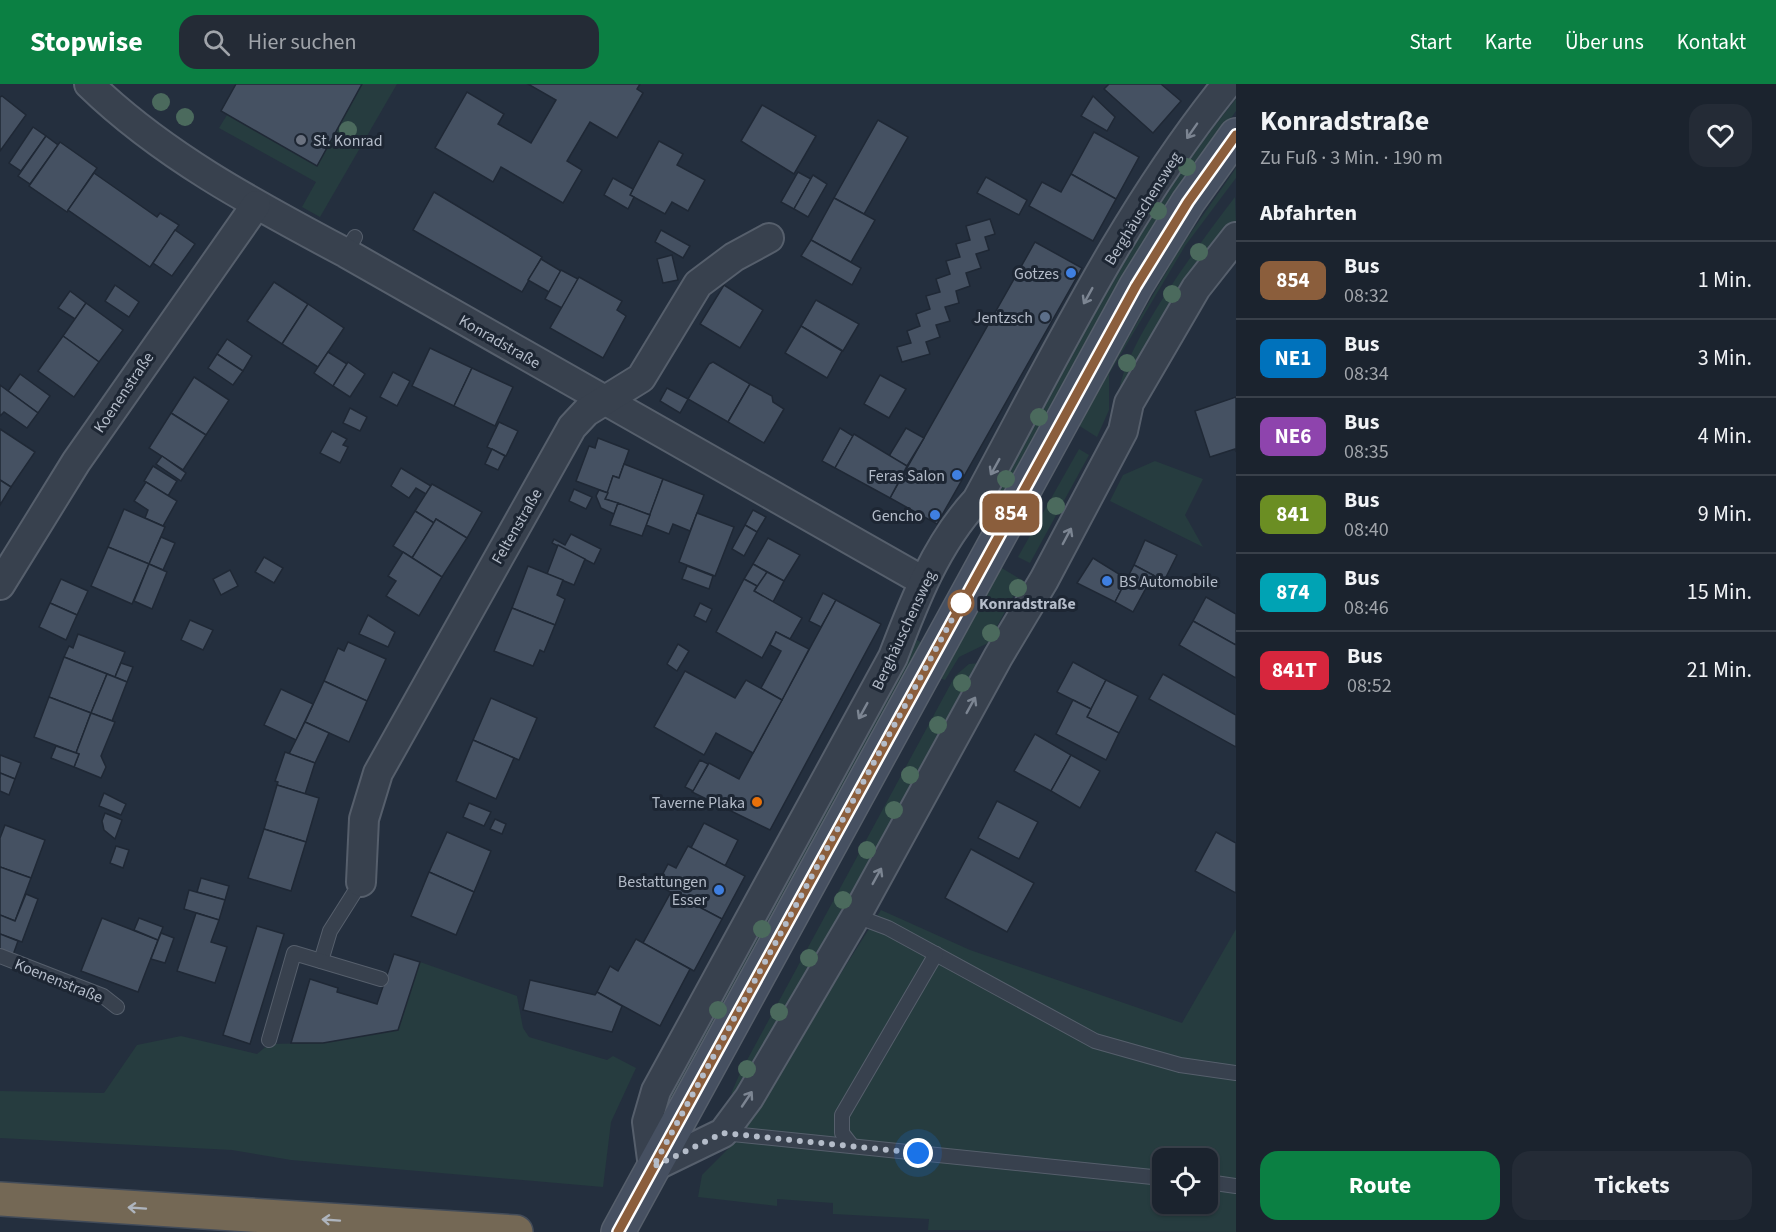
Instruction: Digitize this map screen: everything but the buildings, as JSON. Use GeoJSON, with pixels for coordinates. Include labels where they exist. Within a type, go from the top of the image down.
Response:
{"type":"FeatureCollection","features":[{"type":"Feature","properties":{"kind":"highway"},"geometry":{"type":"LineString","coordinates":[[0,1199],[516,1232]]}},
{"type":"Feature","properties":{"kind":"main road","name":"Berghäuschensweg"},"geometry":{"type":"LineString","coordinates":[[618,1232],[1136,286],[1188,202],[1236,135]]}},
{"type":"Feature","properties":{"kind":"street","name":"Konradstraße"},"geometry":{"type":"LineString","coordinates":[[89,84],[118,112],[162,145],[256,205],[350,245],[604,400],[923,581]]}},
{"type":"Feature","properties":{"kind":"street","name":"Berghäuschensweg"},"geometry":{"type":"LineString","coordinates":[[653,1167],[647,1122],[656,1091],[893,657],[923,581],[962,516],[977,500],[1109,259],[1154,186],[1227,84]]}},
{"type":"Feature","properties":{"kind":"street","name":"Koenenstraße"},"geometry":{"type":"LineString","coordinates":[[0,585],[76,462],[256,205]]}},
{"type":"Feature","properties":{"kind":"street"},"geometry":{"type":"LineString","coordinates":[[653,1167],[723,1133],[749,1098],[856,916],[998,657],[1061,549],[1123,431],[1129,403],[1196,288],[1236,237]]}},
{"type":"Feature","properties":{"kind":"street","name":"Feltenstraße"},"geometry":{"type":"LineString","coordinates":[[361,882],[364,819],[378,773],[572,427],[586,412],[641,378],[703,279],[734,256],[769,238]]}},
{"type":"Feature","properties":{"kind":"lane"},"geometry":{"type":"LineString","coordinates":[[321,961],[330,931],[361,882]]}},
{"type":"Feature","properties":{"kind":"lane"},"geometry":{"type":"LineString","coordinates":[[856,916],[888,928],[1095,1041],[1180,1065],[1236,1073]]}},
{"type":"Feature","properties":{"kind":"lane"},"geometry":{"type":"LineString","coordinates":[[269,1040],[294,953],[381,979]]}},
{"type":"Feature","properties":{"kind":"lane"},"geometry":{"type":"LineString","coordinates":[[852,1146],[842,1133],[842,1115],[936,954]]}},
{"type":"Feature","properties":{"kind":"lane","name":"Koenenstraße"},"geometry":{"type":"LineString","coordinates":[[0,956],[103,996],[117,1007]]}},
{"type":"Feature","properties":{"kind":"lane"},"geometry":{"type":"LineString","coordinates":[[723,1133],[1152,1177]]}},
{"type":"Feature","properties":{"kind":"lane"},"geometry":{"type":"LineString","coordinates":[[1218,1183],[1236,1186]]}},
{"type":"Feature","properties":{"kind":"green space"},"geometry":{"type":"Polygon","coordinates":[[[362,84],[397,84],[320,217],[302,207],[316,182],[219,128],[227,115],[317,166],[362,84]]]}},
{"type":"Feature","properties":{"kind":"green space"},"geometry":{"type":"Polygon","coordinates":[[[1236,99],[1236,111],[1149,232],[991,516],[985,513],[1132,248],[1164,197],[1236,99]]]}},
{"type":"Feature","properties":{"kind":"green space"},"geometry":{"type":"Polygon","coordinates":[[[1236,168],[1236,178],[1185,246],[1109,374],[1109,410],[1097,437],[1078,425],[1180,248],[1236,168]]]}},
{"type":"Feature","properties":{"kind":"green space"},"geometry":{"type":"Polygon","coordinates":[[[1235,197],[1236,221],[1119,395],[1123,374],[1148,322],[1185,265],[1235,197]]]}},
{"type":"Feature","properties":{"kind":"green space"},"geometry":{"type":"Polygon","coordinates":[[[1079,449],[1089,455],[1030,563],[1018,557],[1079,449]]]}},
{"type":"Feature","properties":{"kind":"green space"},"geometry":{"type":"Polygon","coordinates":[[[1155,461],[1203,479],[1185,515],[1203,547],[1110,501],[1123,475],[1155,461]]]}},
{"type":"Feature","properties":{"kind":"green space"},"geometry":{"type":"Polygon","coordinates":[[[1000,567],[1022,580],[988,643],[959,657],[945,680],[940,678],[1000,567]]]}},
{"type":"Feature","properties":{"kind":"green space"},"geometry":{"type":"Polygon","coordinates":[[[914,638],[922,643],[666,1112],[663,1108],[914,638]]]}},
{"type":"Feature","properties":{"kind":"green space"},"geometry":{"type":"Polygon","coordinates":[[[980,663],[743,1090],[731,1094],[740,1073],[955,676],[969,664],[980,663]]]}},
{"type":"Feature","properties":{"kind":"green space"},"geometry":{"type":"Polygon","coordinates":[[[881,910],[970,950],[1182,1023],[1236,929],[1236,1232],[928,1230],[929,1219],[833,1214],[833,1203],[777,1199],[777,1206],[698,1197],[702,1175],[732,1145],[881,910]]]}},
{"type":"Feature","properties":{"kind":"green space"},"geometry":{"type":"Polygon","coordinates":[[[420,962],[517,996],[523,1028],[529,1037],[607,1060],[613,1056],[636,1068],[611,1122],[603,1187],[291,1160],[232,1150],[0,1138],[0,1091],[104,1093],[137,1045],[181,1036],[257,1054],[269,1044],[323,1043],[398,1030],[420,962]]]}},
{"type":"Feature","properties":{"kind":"bus line","name":"854"},"geometry":{"type":"LineString","coordinates":[[618,1232],[1136,286],[1188,202],[1236,135]]}},
{"type":"Feature","properties":{"kind":"place","name":"St. Konrad"},"geometry":{"type":"Point","coordinates":[301,140]}},
{"type":"Feature","properties":{"kind":"place","name":"Gotzes"},"geometry":{"type":"Point","coordinates":[1071,273]}},
{"type":"Feature","properties":{"kind":"place","name":"Jentzsch"},"geometry":{"type":"Point","coordinates":[1045,317]}},
{"type":"Feature","properties":{"kind":"place","name":"Feras Salon"},"geometry":{"type":"Point","coordinates":[957,475]}},
{"type":"Feature","properties":{"kind":"place","name":"Gencho"},"geometry":{"type":"Point","coordinates":[935,515]}},
{"type":"Feature","properties":{"kind":"place","name":"BS Automobile"},"geometry":{"type":"Point","coordinates":[1107,581]}},
{"type":"Feature","properties":{"kind":"place","name":"Konradstraße"},"geometry":{"type":"Point","coordinates":[961,603]}},
{"type":"Feature","properties":{"kind":"place","name":"Taverne Plaka"},"geometry":{"type":"Point","coordinates":[757,802]}},
{"type":"Feature","properties":{"kind":"place","name":"Bestattungen Esser"},"geometry":{"type":"Point","coordinates":[719,890]}},
{"type":"Feature","properties":{"kind":"route"},"geometry":{"type":"LineString","coordinates":[[918,1153],[723,1133],[653,1167],[961,603]]}}]}
